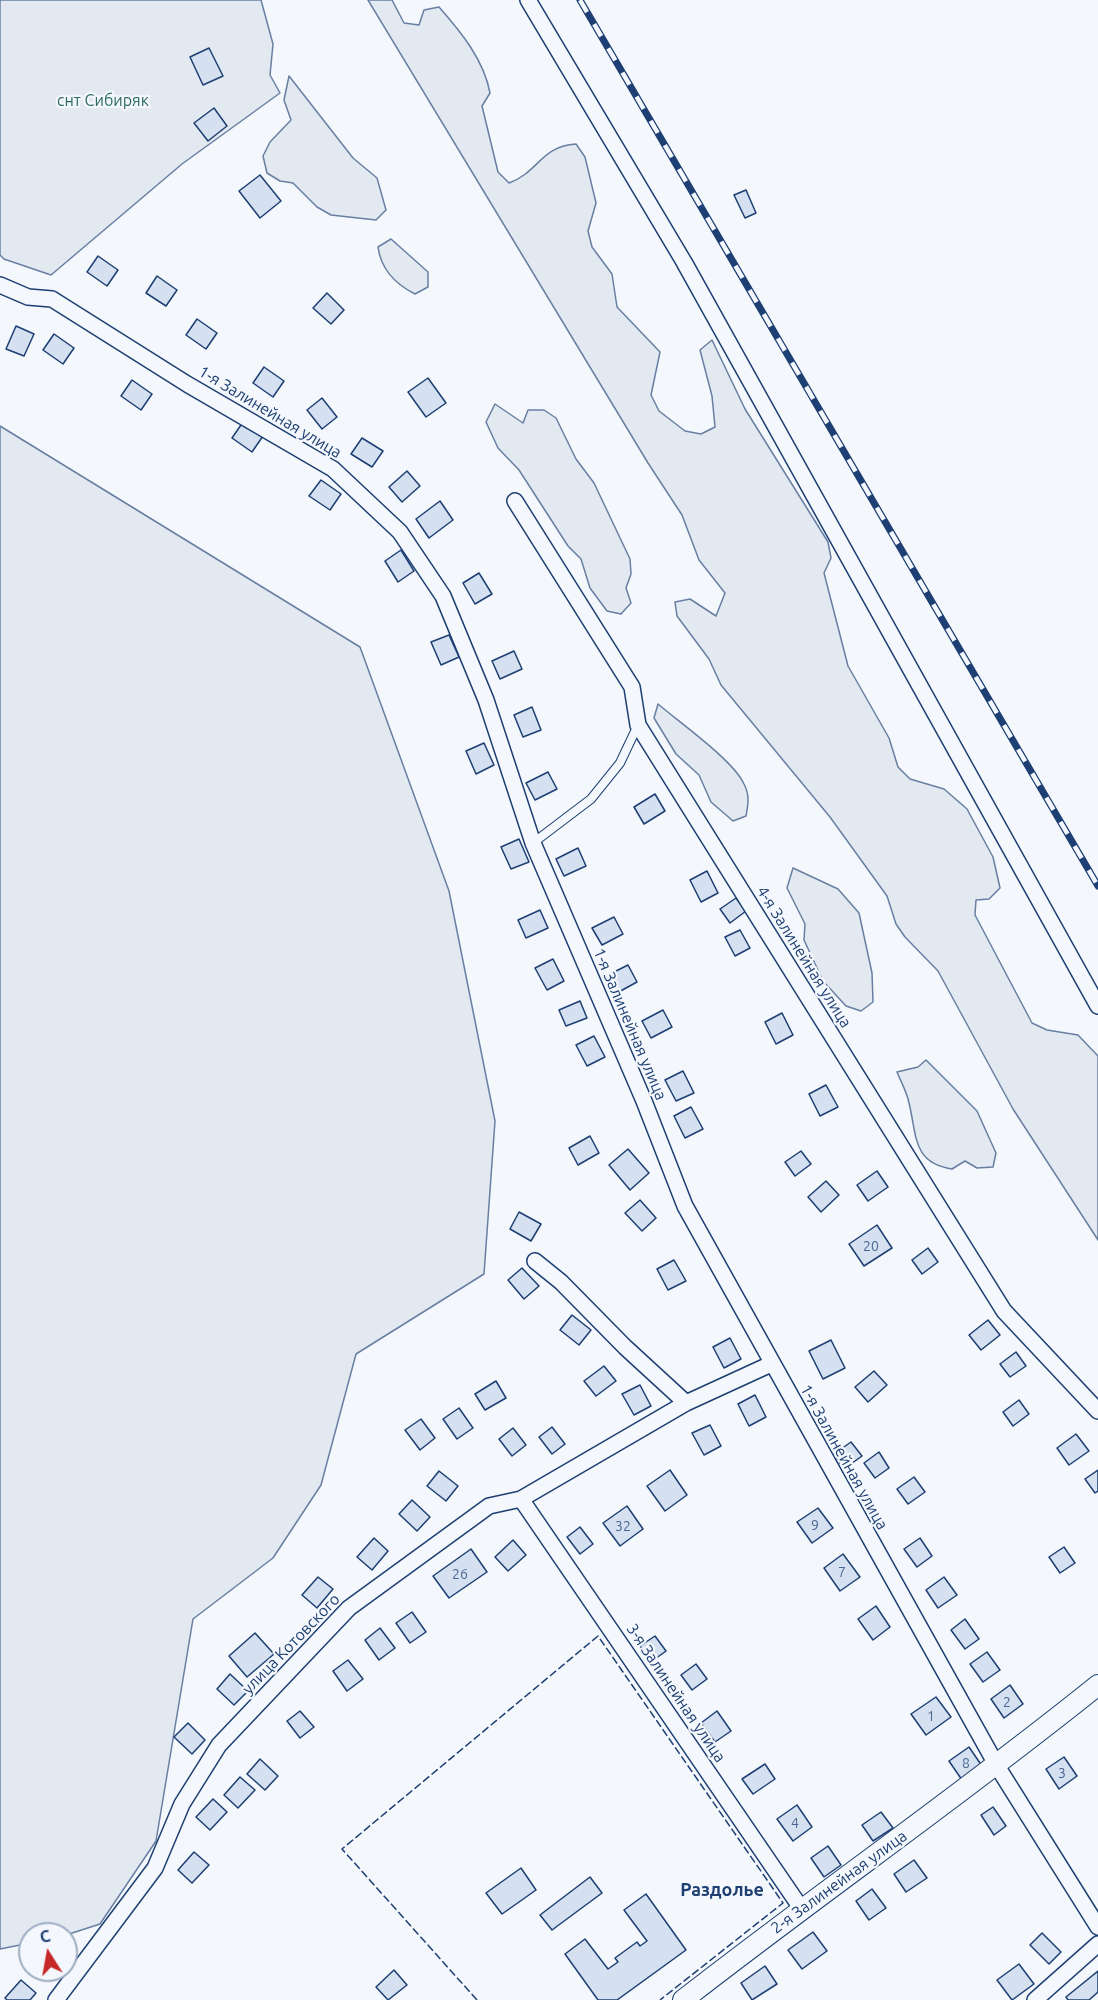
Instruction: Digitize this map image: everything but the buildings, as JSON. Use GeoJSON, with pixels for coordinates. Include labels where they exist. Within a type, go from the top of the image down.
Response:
{"type":"FeatureCollection","features":[{"type":"Feature","properties":{"kind":"street"},"geometry":{"type":"LineString","coordinates":[[528,0],[684,262],[1098,1006]]}},
{"type":"Feature","properties":{"kind":"street","name":"1-я Залинейная улица"},"geometry":{"type":"LineString","coordinates":[[0,285],[28,297],[52,299],[187,384],[333,469],[400,532],[443,596],[486,700],[533,843],[644,1101],[685,1206],[997,1767],[1098,1928]]}},
{"type":"Feature","properties":{"kind":"street","name":"4-я Залинейная улица"},"geometry":{"type":"LineString","coordinates":[[515,501],[632,687],[638,725],[1004,1311],[1098,1411]]}},
{"type":"Feature","properties":{"kind":"street"},"geometry":{"type":"LineString","coordinates":[[535,1261],[561,1282],[625,1347],[686,1403]]}},
{"type":"Feature","properties":{"kind":"street","name":"улица Котовского"},"geometry":{"type":"LineString","coordinates":[[56,2000],[155,1868],[182,1804],[219,1745],[349,1608],[489,1506],[520,1499],[686,1403],[771,1364]]}},
{"type":"Feature","properties":{"kind":"street","name":"3-я Залинейная улица"},"geometry":{"type":"LineString","coordinates":[[520,1499],[801,1908]]}},
{"type":"Feature","properties":{"kind":"street","name":"2-я Залинейная улица"},"geometry":{"type":"LineString","coordinates":[[683,2000],[801,1908],[997,1767],[1098,1685]]}},
{"type":"Feature","properties":{"kind":"street"},"geometry":{"type":"LineString","coordinates":[[1035,2000],[1098,1944]]}},
{"type":"Feature","properties":{"kind":"lane"},"geometry":{"type":"LineString","coordinates":[[533,843],[591,799],[620,763],[638,725]]}},
{"type":"Feature","properties":{"kind":"green space","name":"снт Сибиряк"},"geometry":{"type":"Polygon","coordinates":[[[0,0],[261,0],[273,44],[270,75],[280,93],[182,164],[51,275],[4,259],[0,255],[0,0]]]}},
{"type":"Feature","properties":{"kind":"green space"},"geometry":{"type":"Polygon","coordinates":[[[368,0],[392,0],[404,23],[419,25],[424,10],[439,7],[455,26],[483,69],[490,93],[482,106],[498,172],[509,183],[527,173],[555,149],[576,144],[585,157],[596,203],[588,231],[592,247],[612,274],[617,307],[660,352],[651,395],[659,411],[685,431],[701,434],[715,427],[712,396],[700,350],[712,340],[745,409],[828,542],[831,558],[824,573],[848,666],[889,738],[898,767],[910,779],[944,789],[967,809],[993,857],[1000,888],[989,899],[976,900],[975,915],[1032,1023],[1047,1030],[1078,1035],[1098,1056],[1098,1240],[1013,1109],[938,971],[905,937],[896,924],[887,896],[830,817],[721,685],[709,659],[677,616],[675,602],[690,599],[716,616],[725,593],[699,560],[682,515],[648,463],[368,0]]]}},
{"type":"Feature","properties":{"kind":"green space"},"geometry":{"type":"Polygon","coordinates":[[[289,76],[353,158],[377,178],[386,210],[376,220],[331,215],[317,207],[293,183],[280,181],[267,173],[263,156],[270,142],[291,120],[284,100],[289,76]]]}},
{"type":"Feature","properties":{"kind":"green space"},"geometry":{"type":"Polygon","coordinates":[[[391,239],[428,272],[428,287],[415,294],[401,286],[390,275],[382,262],[378,247],[391,239]]]}},
{"type":"Feature","properties":{"kind":"green space"},"geometry":{"type":"Polygon","coordinates":[[[495,404],[523,423],[528,410],[544,410],[556,418],[576,459],[594,483],[630,559],[631,574],[626,588],[631,603],[621,614],[607,611],[590,588],[581,559],[568,546],[519,470],[498,448],[486,422],[495,404]]]}},
{"type":"Feature","properties":{"kind":"green space"},"geometry":{"type":"Polygon","coordinates":[[[0,426],[360,647],[449,891],[495,1121],[484,1274],[356,1354],[321,1485],[273,1558],[193,1619],[156,1841],[100,1924],[78,1931],[78,1922],[18,1922],[18,1945],[0,1949],[0,426]]]}},
{"type":"Feature","properties":{"kind":"green space"},"geometry":{"type":"Polygon","coordinates":[[[658,704],[718,753],[738,774],[747,792],[746,816],[733,821],[711,802],[699,775],[676,754],[654,718],[658,704]]]}},
{"type":"Feature","properties":{"kind":"green space"},"geometry":{"type":"Polygon","coordinates":[[[793,868],[838,889],[859,913],[872,973],[873,1002],[861,1011],[846,1006],[823,981],[804,940],[805,924],[787,888],[793,868]]]}},
{"type":"Feature","properties":{"kind":"green space"},"geometry":{"type":"Polygon","coordinates":[[[926,1060],[977,1111],[996,1153],[993,1167],[977,1168],[965,1161],[952,1169],[939,1166],[923,1154],[918,1146],[907,1095],[897,1072],[918,1067],[926,1060]]]}},
{"type":"Feature","properties":{"kind":"railway"},"geometry":{"type":"LineString","coordinates":[[580,0],[1098,886]]}},
{"type":"Feature","properties":{"kind":"fence"},"geometry":{"type":"LineString","coordinates":[[477,2000],[342,1849],[598,1636],[783,1903],[660,2000]]}},
{"type":"Feature","properties":{"kind":"district","name":"Раздолье"},"geometry":{"type":"Point","coordinates":[722,1890]}}]}
